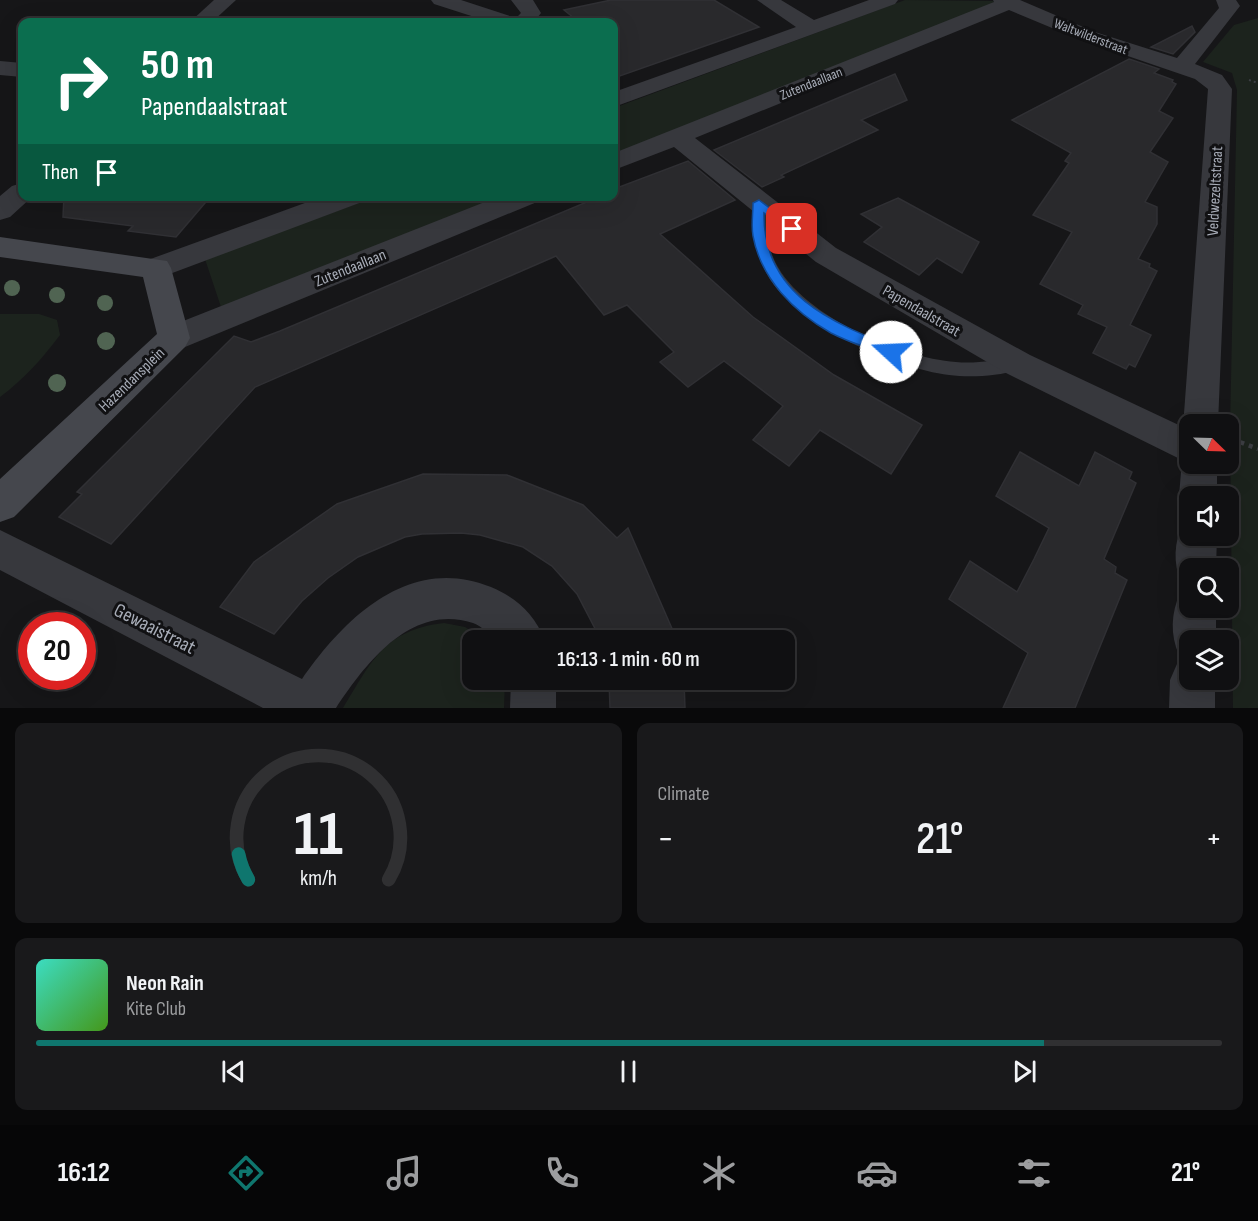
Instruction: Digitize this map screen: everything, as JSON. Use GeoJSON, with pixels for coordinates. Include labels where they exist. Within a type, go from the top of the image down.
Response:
{"type":"FeatureCollection","features":[{"type":"Feature","properties":{"kind":"street"},"geometry":{"type":"LineString","coordinates":[[441,0],[497,18]]}},
{"type":"Feature","properties":{"kind":"street"},"geometry":{"type":"LineString","coordinates":[[521,0],[530,10],[531,13],[527,18]]}},
{"type":"Feature","properties":{"kind":"street"},"geometry":{"type":"LineString","coordinates":[[767,0],[812,28]]}},
{"type":"Feature","properties":{"kind":"street"},"geometry":{"type":"LineString","coordinates":[[618,99],[888,0]]}},
{"type":"Feature","properties":{"kind":"street"},"geometry":{"type":"LineString","coordinates":[[1181,67],[1228,10],[1230,6],[1226,0]]}},
{"type":"Feature","properties":{"kind":"street","name":"Waltwilderstraat"},"geometry":{"type":"LineString","coordinates":[[1006,1],[1088,36],[1181,67]]}},
{"type":"Feature","properties":{"kind":"street","name":"Zutendaallaan"},"geometry":{"type":"LineString","coordinates":[[618,160],[1006,1]]}},
{"type":"Feature","properties":{"kind":"street"},"geometry":{"type":"LineString","coordinates":[[208,18],[234,4]]}},
{"type":"Feature","properties":{"kind":"street"},"geometry":{"type":"LineString","coordinates":[[227,18],[234,4]]}},
{"type":"Feature","properties":{"kind":"street","name":"Veldwezeltstraat"},"geometry":{"type":"LineString","coordinates":[[1181,67],[1214,80],[1220,89],[1201,414]]}},
{"type":"Feature","properties":{"kind":"street"},"geometry":{"type":"LineString","coordinates":[[0,68],[18,70]]}},
{"type":"Feature","properties":{"kind":"street","name":"Papendaalstraat"},"geometry":{"type":"LineString","coordinates":[[677,137],[825,255],[1018,364],[1179,442]]}},
{"type":"Feature","properties":{"kind":"street"},"geometry":{"type":"LineString","coordinates":[[0,211],[18,195]]}},
{"type":"Feature","properties":{"kind":"street"},"geometry":{"type":"LineString","coordinates":[[0,247],[156,268],[338,201]]}},
{"type":"Feature","properties":{"kind":"street","name":"Zutendaallaan"},"geometry":{"type":"LineString","coordinates":[[174,338],[515,201]]}},
{"type":"Feature","properties":{"kind":"street","name":"Hazendansplein"},"geometry":{"type":"LineString","coordinates":[[0,504],[174,338],[156,268]]}},
{"type":"Feature","properties":{"kind":"street","name":"Gewaaistraat"},"geometry":{"type":"LineString","coordinates":[[0,549],[309,708]]}},
{"type":"Feature","properties":{"kind":"street"},"geometry":{"type":"LineString","coordinates":[[309,708],[344,657],[370,631],[400,610],[423,601],[450,597],[486,604],[512,624],[516,630]]}},
{"type":"Feature","properties":{"kind":"street"},"geometry":{"type":"LineString","coordinates":[[533,708],[534,690]]}},
{"type":"Feature","properties":{"kind":"street"},"geometry":{"type":"LineString","coordinates":[[1192,690],[1192,708]]}},
{"type":"Feature","properties":{"kind":"lane"},"geometry":{"type":"LineString","coordinates":[[759,203],[758,234],[766,261],[780,285],[802,306],[836,330],[914,360],[956,369],[1018,364]]}},
{"type":"Feature","properties":{"kind":"path"},"geometry":{"type":"LineString","coordinates":[[1239,441],[1258,449]]}},
{"type":"Feature","properties":{"kind":"shaded area"},"geometry":{"type":"Polygon","coordinates":[[[905,0],[994,1],[992,4],[618,152],[618,107],[905,0]]]}},
{"type":"Feature","properties":{"kind":"shaded area"},"geometry":{"type":"Polygon","coordinates":[[[1258,18],[1258,708],[1233,708],[1233,690],[1239,690],[1239,630],[1232,630],[1232,618],[1239,618],[1239,558],[1231,558],[1231,546],[1239,546],[1239,486],[1231,486],[1230,474],[1239,474],[1239,414],[1230,414],[1237,90],[1232,73],[1203,62],[1234,25],[1258,18]]]}},
{"type":"Feature","properties":{"kind":"shaded area"},"geometry":{"type":"Polygon","coordinates":[[[364,201],[498,201],[222,310],[205,259],[364,201]]]}},
{"type":"Feature","properties":{"kind":"shaded area"},"geometry":{"type":"Polygon","coordinates":[[[0,314],[39,314],[57,320],[60,335],[32,368],[0,397],[0,314]]]}},
{"type":"Feature","properties":{"kind":"shaded area"},"geometry":{"type":"Polygon","coordinates":[[[444,623],[470,630],[462,630],[462,690],[505,690],[504,708],[343,708],[382,650],[407,633],[444,623]]]}},
{"type":"Feature","properties":{"kind":"building"},"geometry":{"type":"Polygon","coordinates":[[[611,0],[714,0],[759,27],[618,77],[618,18],[574,18],[564,10],[611,0]]]}},
{"type":"Feature","properties":{"kind":"building"},"geometry":{"type":"Polygon","coordinates":[[[1192,26],[1195,32],[1173,54],[1151,47],[1192,26]]]}},
{"type":"Feature","properties":{"kind":"building"},"geometry":{"type":"Polygon","coordinates":[[[1129,59],[1159,69],[1154,73],[1173,80],[1172,82],[1176,84],[1159,111],[1173,118],[1150,152],[1168,162],[1145,202],[1157,207],[1157,224],[1138,259],[1150,264],[1149,267],[1157,271],[1130,325],[1151,335],[1135,367],[1129,364],[1126,369],[1093,353],[1107,327],[1078,314],[1083,305],[1040,284],[1072,232],[1033,215],[1069,163],[1065,161],[1071,153],[1012,120],[1129,59]]]}},
{"type":"Feature","properties":{"kind":"building"},"geometry":{"type":"Polygon","coordinates":[[[895,74],[907,100],[861,120],[878,130],[781,175],[784,177],[762,187],[714,150],[895,74]]]}},
{"type":"Feature","properties":{"kind":"building"},"geometry":{"type":"Polygon","coordinates":[[[688,161],[735,200],[660,234],[753,317],[834,375],[922,425],[891,474],[820,430],[789,466],[753,440],[783,406],[724,361],[688,387],[660,362],[674,352],[627,305],[604,315],[556,256],[255,387],[111,544],[59,517],[82,494],[77,492],[234,336],[251,342],[589,201],[618,201],[618,187],[688,161]]]}},
{"type":"Feature","properties":{"kind":"building"},"geometry":{"type":"Polygon","coordinates":[[[898,198],[979,242],[962,273],[937,258],[919,275],[864,242],[882,227],[861,214],[898,198]]]}},
{"type":"Feature","properties":{"kind":"building"},"geometry":{"type":"Polygon","coordinates":[[[64,201],[207,201],[176,237],[128,231],[133,226],[63,217],[64,201]]]}},
{"type":"Feature","properties":{"kind":"building"},"geometry":{"type":"Polygon","coordinates":[[[1020,452],[1079,486],[1095,452],[1132,472],[1129,479],[1136,483],[1104,559],[1116,567],[1115,573],[1127,580],[1075,708],[1003,708],[1028,653],[949,599],[970,561],[1017,592],[1049,528],[996,496],[1020,452]]]}},
{"type":"Feature","properties":{"kind":"building"},"geometry":{"type":"Polygon","coordinates":[[[423,474],[507,475],[583,505],[617,538],[628,528],[673,630],[596,630],[577,594],[552,566],[523,547],[480,535],[461,533],[405,537],[358,557],[328,578],[302,601],[274,634],[220,607],[254,562],[337,504],[423,474]]]}},
{"type":"Feature","properties":{"kind":"building"},"geometry":{"type":"Polygon","coordinates":[[[609,690],[684,690],[685,708],[610,708],[609,690]]]}},
{"type":"Feature","properties":{"kind":"route"},"geometry":{"type":"LineString","coordinates":[[792,229],[759,203],[758,234],[766,261],[780,285],[802,306],[836,330],[891,352]]}}]}
